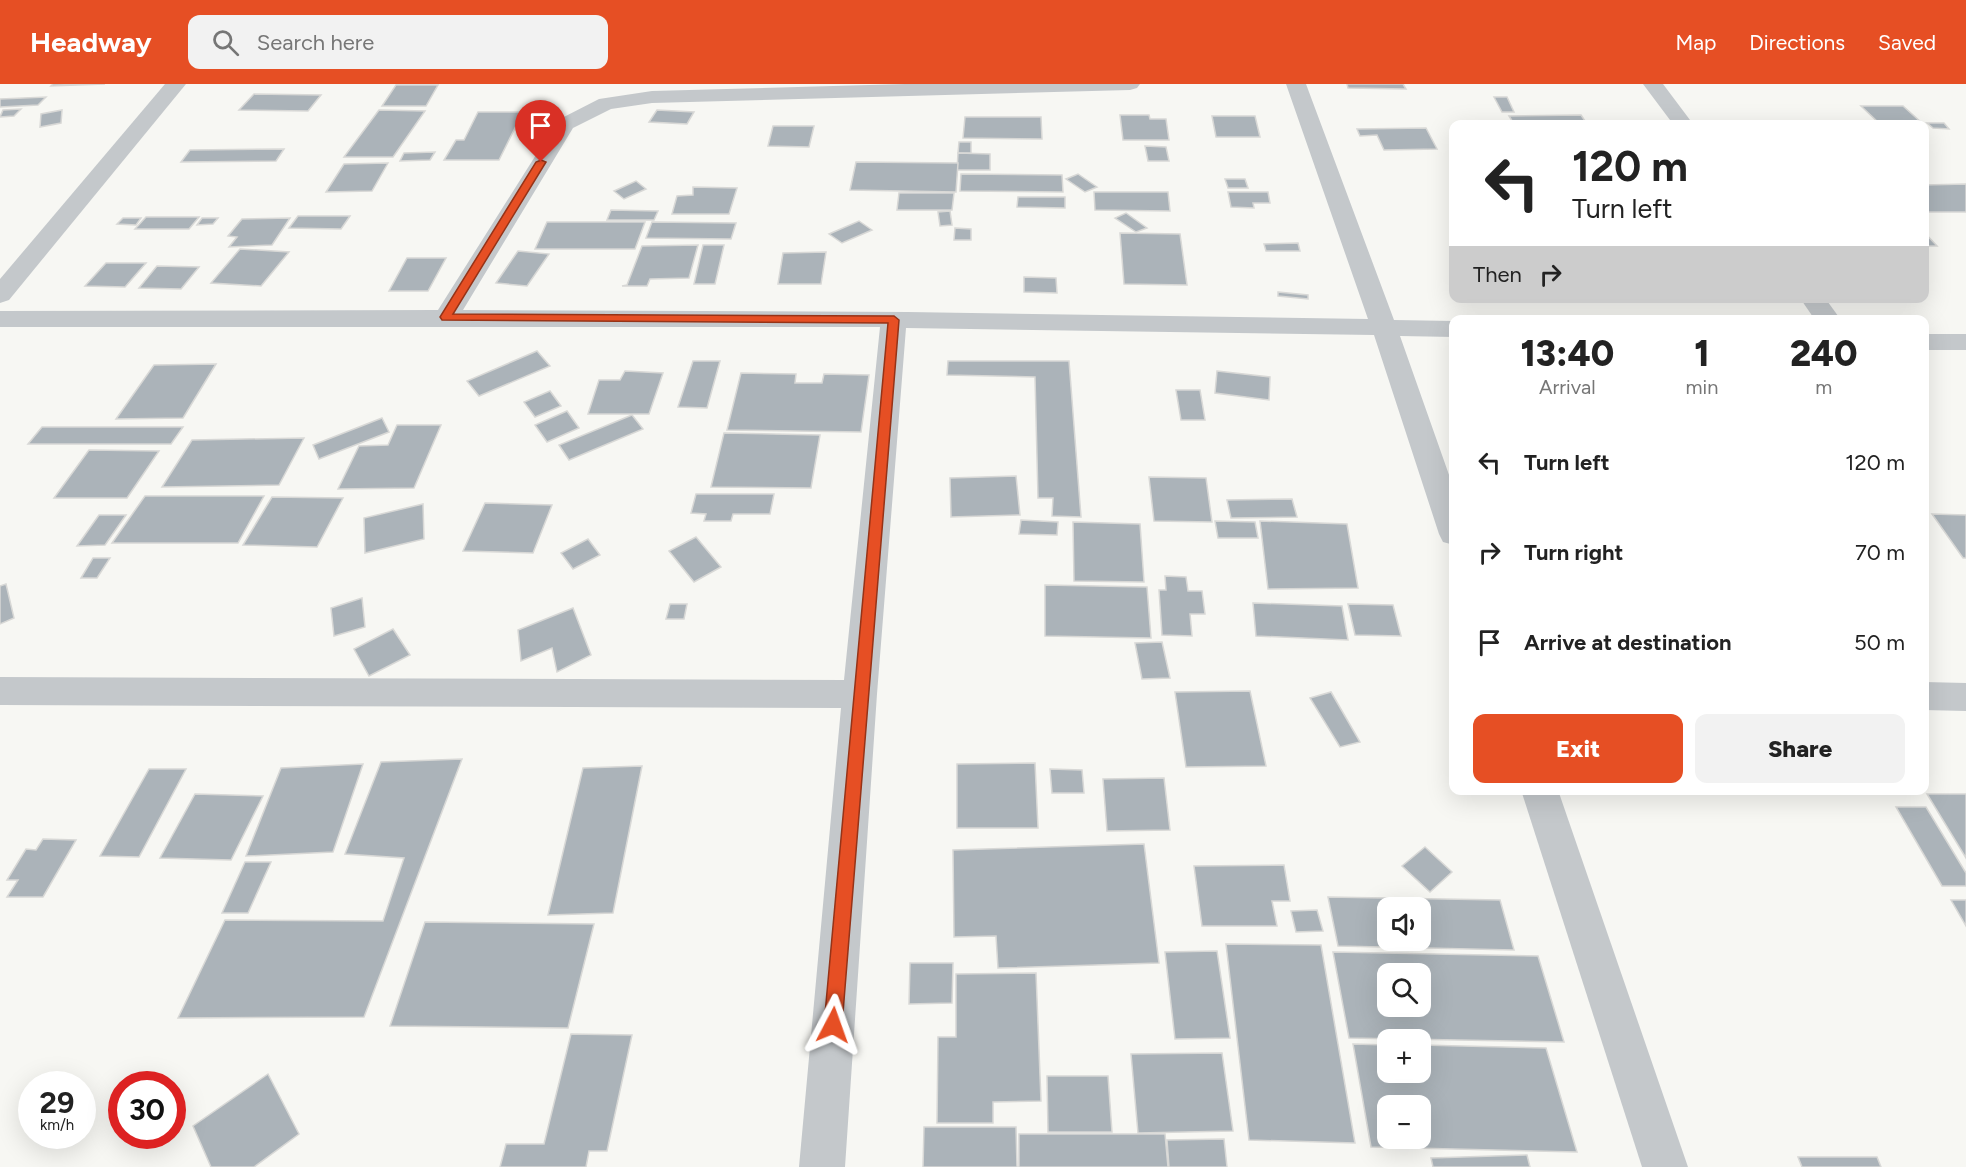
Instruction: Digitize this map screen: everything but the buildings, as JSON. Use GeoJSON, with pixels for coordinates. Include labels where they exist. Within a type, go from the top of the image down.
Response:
{"type":"FeatureCollection","features":[{"type":"Feature","properties":{"kind":"street"},"geometry":{"type":"LineString","coordinates":[[0,295],[176,84]]}},
{"type":"Feature","properties":{"kind":"street"},"geometry":{"type":"LineString","coordinates":[[446,317],[565,124],[606,103],[652,97],[907,86],[1130,84]]}},
{"type":"Feature","properties":{"kind":"street"},"geometry":{"type":"LineString","coordinates":[[1296,84],[1384,327],[1449,519]]}},
{"type":"Feature","properties":{"kind":"street"},"geometry":{"type":"LineString","coordinates":[[1653,84],[1680,120]]}},
{"type":"Feature","properties":{"kind":"street"},"geometry":{"type":"LineString","coordinates":[[0,319],[446,317],[894,320],[1449,329]]}},
{"type":"Feature","properties":{"kind":"street"},"geometry":{"type":"LineString","coordinates":[[822,1167],[860,694],[894,320]]}},
{"type":"Feature","properties":{"kind":"street"},"geometry":{"type":"LineString","coordinates":[[1929,342],[1966,342]]}},
{"type":"Feature","properties":{"kind":"street"},"geometry":{"type":"LineString","coordinates":[[0,691],[860,694]]}},
{"type":"Feature","properties":{"kind":"street"},"geometry":{"type":"LineString","coordinates":[[1929,696],[1966,697]]}},
{"type":"Feature","properties":{"kind":"street"},"geometry":{"type":"LineString","coordinates":[[1541,795],[1665,1167]]}},
{"type":"Feature","properties":{"kind":"route"},"geometry":{"type":"LineString","coordinates":[[541,162],[446,317],[894,320],[833,1025]]}}]}
